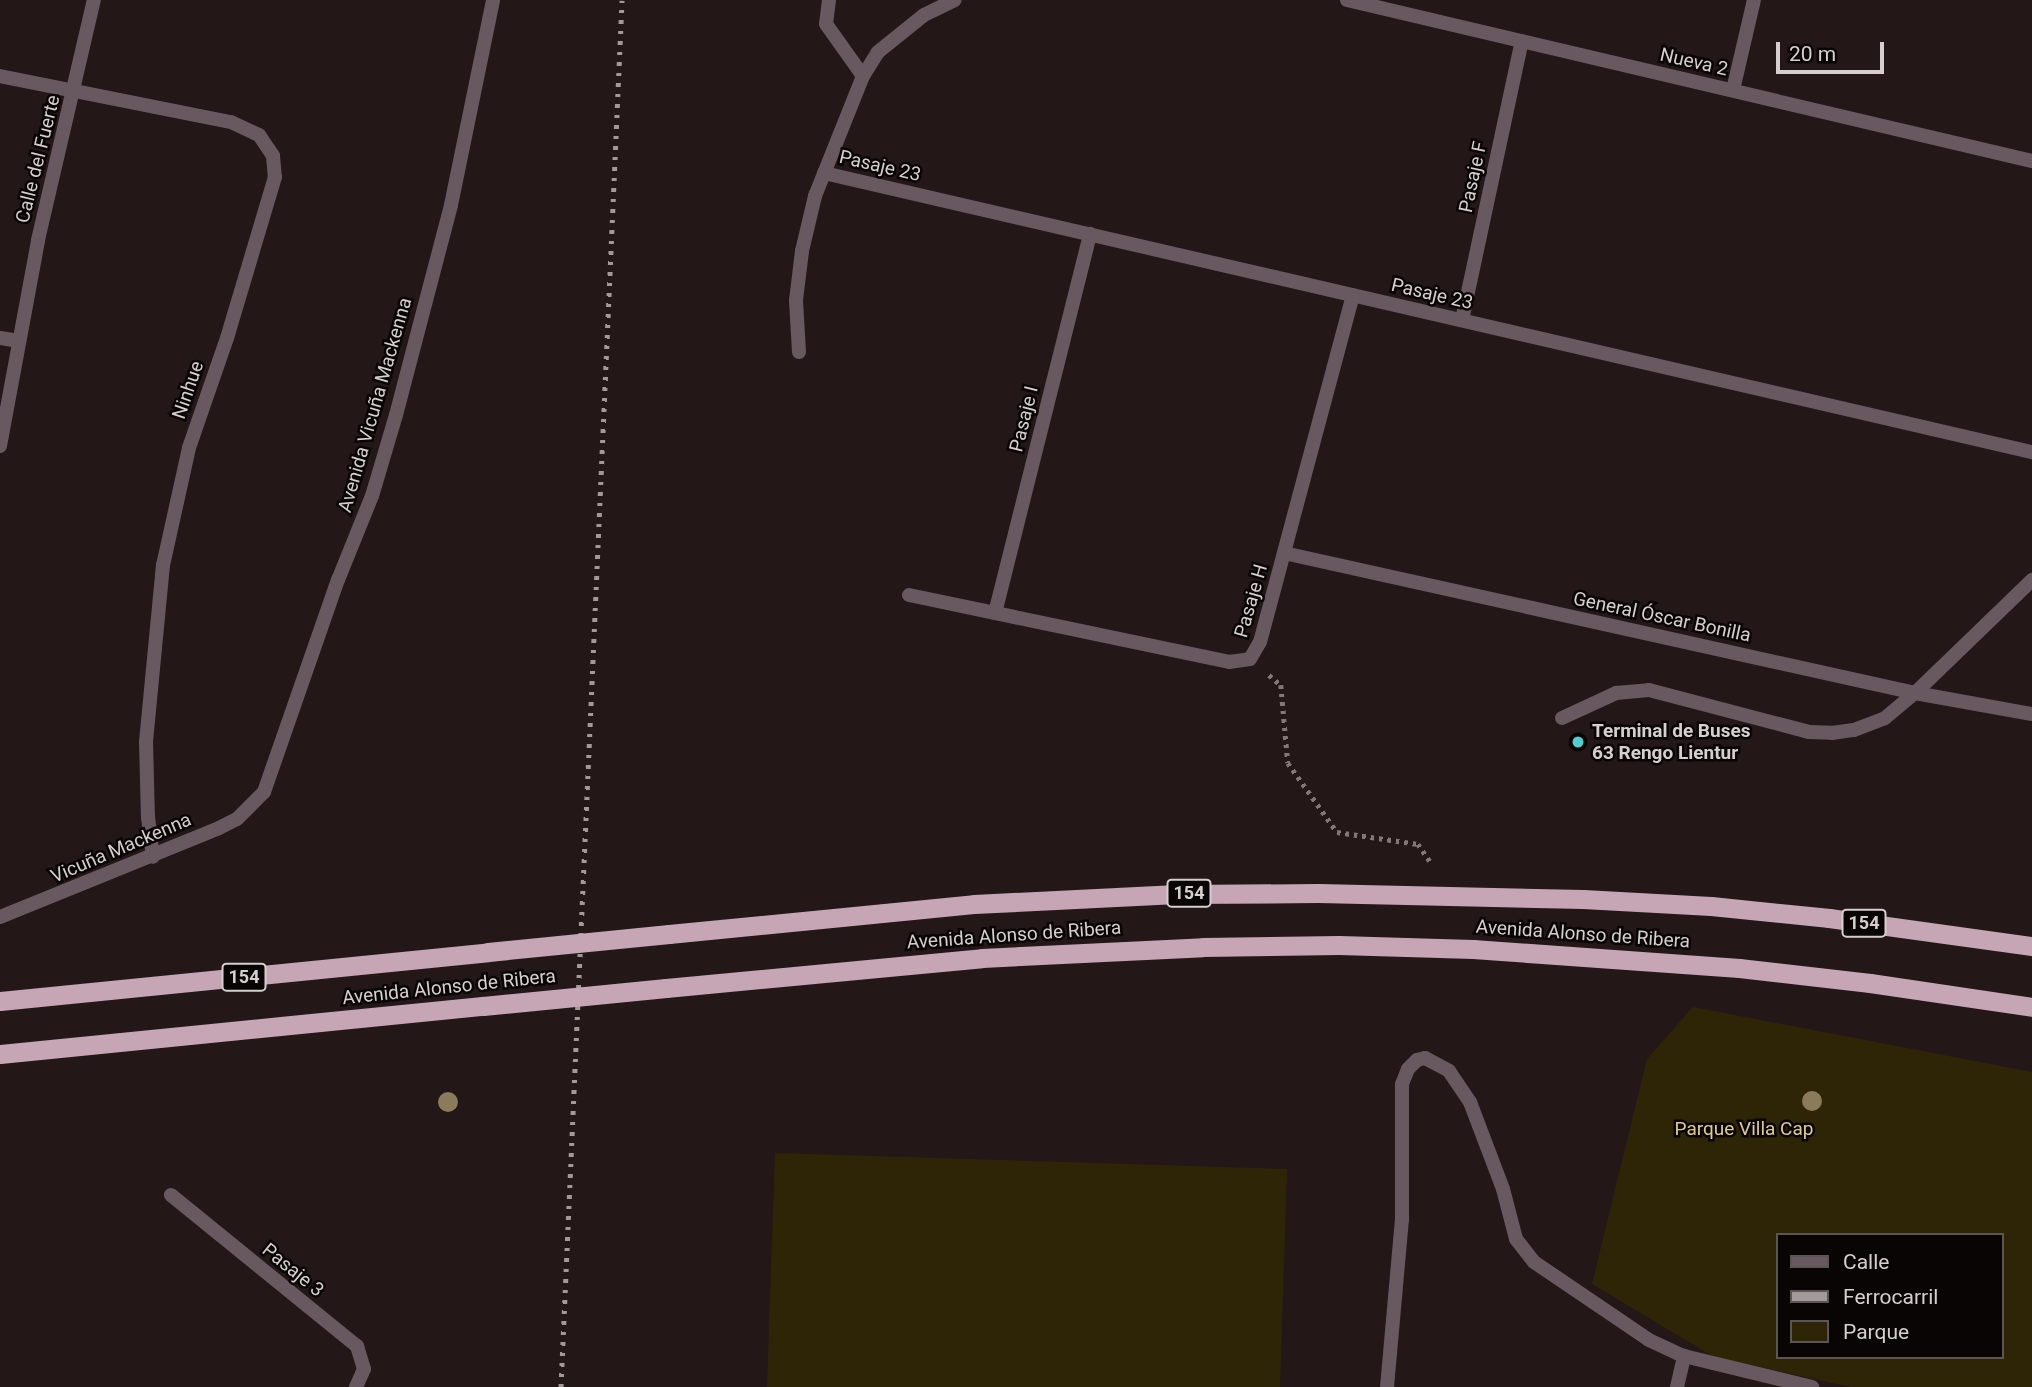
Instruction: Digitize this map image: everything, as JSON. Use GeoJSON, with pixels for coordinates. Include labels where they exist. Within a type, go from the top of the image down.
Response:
{"type":"FeatureCollection","features":[{"type":"Feature","properties":{"kind":"highway","name":"Avenida Alonso de Ribera"},"geometry":{"type":"LineString","coordinates":[[0,1001],[987,903],[1182,894],[1318,893],[1583,898],[1711,906],[1829,918],[2027,944]]}},
{"type":"Feature","properties":{"kind":"highway","name":"Avenida Alonso de Ribera"},"geometry":{"type":"LineString","coordinates":[[0,1054],[982,958],[1203,947],[1339,945],[1608,956],[1817,977],[2032,1007]]}},
{"type":"Feature","properties":{"kind":"highway"},"geometry":{"type":"LineString","coordinates":[[2000,1002],[2032,1013]]}},
{"type":"Feature","properties":{"kind":"street","name":"Calle del Fuerte"},"geometry":{"type":"LineString","coordinates":[[0,446],[38,240],[94,0]]}},
{"type":"Feature","properties":{"kind":"street","name":"Avenida Vicuña Mackenna"},"geometry":{"type":"LineString","coordinates":[[252,806],[272,775],[338,580],[372,496],[451,205],[493,0]]}},
{"type":"Feature","properties":{"kind":"street"},"geometry":{"type":"LineString","coordinates":[[829,0],[826,24],[863,76]]}},
{"type":"Feature","properties":{"kind":"street"},"geometry":{"type":"LineString","coordinates":[[799,352],[796,299],[802,251],[824,173],[863,76],[878,52],[924,15],[955,0]]}},
{"type":"Feature","properties":{"kind":"street","name":"Nueva 2"},"geometry":{"type":"LineString","coordinates":[[1347,0],[2032,161]]}},
{"type":"Feature","properties":{"kind":"street"},"geometry":{"type":"LineString","coordinates":[[1732,90],[1754,0]]}},
{"type":"Feature","properties":{"kind":"street","name":"Pasaje F"},"geometry":{"type":"LineString","coordinates":[[1462,320],[1522,41]]}},
{"type":"Feature","properties":{"kind":"street","name":"Ninhue"},"geometry":{"type":"LineString","coordinates":[[0,76],[75,88],[247,127],[269,146],[275,166],[227,338],[189,447],[163,565],[146,742],[148,817],[153,857]]}},
{"type":"Feature","properties":{"kind":"street","name":"Pasaje 23"},"geometry":{"type":"LineString","coordinates":[[824,173],[2032,452]]}},
{"type":"Feature","properties":{"kind":"street","name":"Pasaje I"},"geometry":{"type":"LineString","coordinates":[[995,613],[1090,234]]}},
{"type":"Feature","properties":{"kind":"street","name":"Pasaje H"},"geometry":{"type":"LineString","coordinates":[[909,596],[1229,662],[1250,659],[1260,642],[1353,295]]}},
{"type":"Feature","properties":{"kind":"street"},"geometry":{"type":"LineString","coordinates":[[0,338],[19,341]]}},
{"type":"Feature","properties":{"kind":"street","name":"General Óscar Bonilla"},"geometry":{"type":"LineString","coordinates":[[1284,553],[1915,692],[2032,714]]}},
{"type":"Feature","properties":{"kind":"street"},"geometry":{"type":"LineString","coordinates":[[1562,718],[1616,693],[1649,690],[1809,732],[1854,730],[1877,722],[1901,707],[2032,580]]}},
{"type":"Feature","properties":{"kind":"street","name":"Vicuña Mackenna"},"geometry":{"type":"LineString","coordinates":[[0,917],[153,857],[237,819],[252,806]]}},
{"type":"Feature","properties":{"kind":"street"},"geometry":{"type":"LineString","coordinates":[[1387,1387],[1402,1220],[1402,1084],[1408,1069],[1417,1060],[1424,1058],[1449,1071],[1470,1102],[1503,1189],[1516,1239],[1522,1251],[1534,1262],[1650,1340],[1684,1356],[1812,1387]]}},
{"type":"Feature","properties":{"kind":"street","name":"Pasaje 3"},"geometry":{"type":"LineString","coordinates":[[171,1195],[357,1346],[364,1369],[356,1387]]}},
{"type":"Feature","properties":{"kind":"street"},"geometry":{"type":"LineString","coordinates":[[1677,1387],[1684,1356]]}},
{"type":"Feature","properties":{"kind":"path"},"geometry":{"type":"LineString","coordinates":[[1250,659],[1281,685],[1289,763],[1336,832],[1418,844],[1430,861]]}},
{"type":"Feature","properties":{"kind":"green space","name":"Parque Villa Cap"},"geometry":{"type":"Polygon","coordinates":[[[1693,1007],[2032,1072],[2032,1387],[1850,1387],[1714,1357],[1592,1284],[1647,1059],[1693,1007]]]}},
{"type":"Feature","properties":{"kind":"green space"},"geometry":{"type":"Polygon","coordinates":[[[775,1153],[1287,1169],[1280,1387],[767,1387],[775,1153]]]}},
{"type":"Feature","properties":{"kind":"railway"},"geometry":{"type":"LineString","coordinates":[[561,1387],[622,0]]}},
{"type":"Feature","properties":{"kind":"place","name":"Terminal de Buses 63 Rengo Lientur"},"geometry":{"type":"Point","coordinates":[1578,742]}}]}
